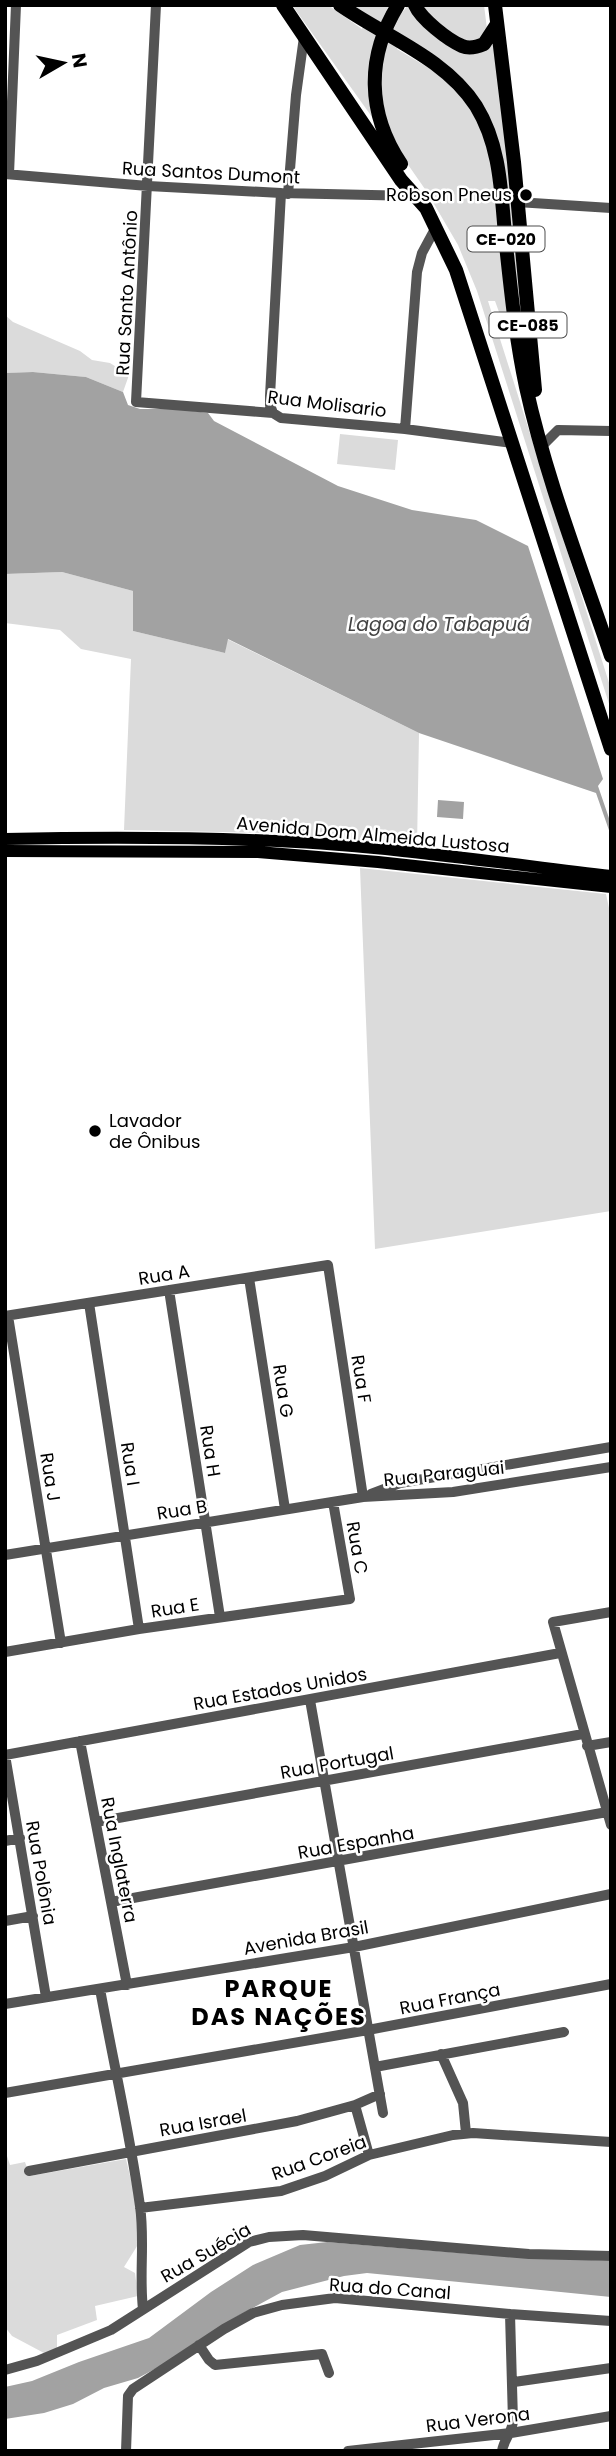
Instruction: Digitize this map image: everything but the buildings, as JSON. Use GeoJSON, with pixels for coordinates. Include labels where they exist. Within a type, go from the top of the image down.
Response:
{"type":"FeatureCollection","features":[{"type":"Feature","properties":{"kind":"highway","name":"CE-020"},"geometry":{"type":"LineString","coordinates":[[283,5],[401,180],[414,193],[436,227],[464,290],[611,749]]}},
{"type":"Feature","properties":{"kind":"highway","name":"CE-020"},"geometry":{"type":"LineString","coordinates":[[340,5],[423,56],[461,87],[475,104],[495,149],[519,349],[541,447],[611,656]]}},
{"type":"Feature","properties":{"kind":"highway"},"geometry":{"type":"LineString","coordinates":[[398,5],[380,38],[374,89],[385,135],[414,193]]}},
{"type":"Feature","properties":{"kind":"highway"},"geometry":{"type":"LineString","coordinates":[[415,5],[424,19],[463,47],[471,48],[484,44],[497,24]]}},
{"type":"Feature","properties":{"kind":"highway","name":"CE-085"},"geometry":{"type":"LineString","coordinates":[[495,5],[541,447]]}},
{"type":"Feature","properties":{"kind":"main road","name":"Avenida Dom Almeida Lustosa"},"geometry":{"type":"LineString","coordinates":[[5,839],[36,844],[278,841],[611,887]]}},
{"type":"Feature","properties":{"kind":"main road","name":"Avenida Dom Almeida Lustosa"},"geometry":{"type":"LineString","coordinates":[[5,850],[36,844]]}},
{"type":"Feature","properties":{"kind":"main road","name":"Avenida Dom Almeida Lustosa"},"geometry":{"type":"LineString","coordinates":[[474,866],[611,876]]}},
{"type":"Feature","properties":{"kind":"street"},"geometry":{"type":"LineString","coordinates":[[7,174],[16,5]]}},
{"type":"Feature","properties":{"kind":"street","name":"Rua Santo Antônio"},"geometry":{"type":"LineString","coordinates":[[136,402],[156,5]]}},
{"type":"Feature","properties":{"kind":"street"},"geometry":{"type":"LineString","coordinates":[[273,413],[270,405],[284,194],[304,37]]}},
{"type":"Feature","properties":{"kind":"street","name":"Rua Santos Dumont"},"geometry":{"type":"LineString","coordinates":[[7,174],[284,194],[414,193]]}},
{"type":"Feature","properties":{"kind":"street"},"geometry":{"type":"LineString","coordinates":[[517,202],[611,208]]}},
{"type":"Feature","properties":{"kind":"street"},"geometry":{"type":"LineString","coordinates":[[405,429],[417,272],[422,253],[436,227]]}},
{"type":"Feature","properties":{"kind":"street","name":"Rua Molisario"},"geometry":{"type":"LineString","coordinates":[[136,402],[273,413],[281,418],[405,429],[512,443]]}},
{"type":"Feature","properties":{"kind":"street"},"geometry":{"type":"LineString","coordinates":[[541,447],[558,430],[611,432]]}},
{"type":"Feature","properties":{"kind":"street","name":"Rua A"},"geometry":{"type":"LineString","coordinates":[[7,1316],[328,1265]]}},
{"type":"Feature","properties":{"kind":"street","name":"Rua F"},"geometry":{"type":"LineString","coordinates":[[328,1265],[363,1497]]}},
{"type":"Feature","properties":{"kind":"street","name":"Rua G"},"geometry":{"type":"LineString","coordinates":[[249,1278],[285,1509]]}},
{"type":"Feature","properties":{"kind":"street","name":"Rua H"},"geometry":{"type":"LineString","coordinates":[[169,1290],[220,1617]]}},
{"type":"Feature","properties":{"kind":"street","name":"Rua I"},"geometry":{"type":"LineString","coordinates":[[89,1303],[139,1629]]}},
{"type":"Feature","properties":{"kind":"street","name":"Rua J"},"geometry":{"type":"LineString","coordinates":[[7,1316],[61,1643]]}},
{"type":"Feature","properties":{"kind":"street","name":"Rua Paraguai"},"geometry":{"type":"LineString","coordinates":[[363,1497],[400,1483],[611,1447]]}},
{"type":"Feature","properties":{"kind":"street","name":"Rua Paraguai"},"geometry":{"type":"LineString","coordinates":[[363,1497],[453,1492],[611,1467]]}},
{"type":"Feature","properties":{"kind":"street","name":"Rua B"},"geometry":{"type":"LineString","coordinates":[[5,1555],[363,1497]]}},
{"type":"Feature","properties":{"kind":"street","name":"Rua C"},"geometry":{"type":"LineString","coordinates":[[333,1502],[350,1599]]}},
{"type":"Feature","properties":{"kind":"street","name":"Rua E"},"geometry":{"type":"LineString","coordinates":[[5,1652],[139,1629],[350,1599]]}},
{"type":"Feature","properties":{"kind":"street"},"geometry":{"type":"LineString","coordinates":[[611,1612],[552,1622],[611,1825]]}},
{"type":"Feature","properties":{"kind":"street","name":"Rua Estados Unidos"},"geometry":{"type":"LineString","coordinates":[[5,1755],[561,1653]]}},
{"type":"Feature","properties":{"kind":"street"},"geometry":{"type":"LineString","coordinates":[[310,1700],[383,2112]]}},
{"type":"Feature","properties":{"kind":"street","name":"Rua Portugal"},"geometry":{"type":"LineString","coordinates":[[96,1822],[583,1734]]}},
{"type":"Feature","properties":{"kind":"street","name":"Rua Inglaterra"},"geometry":{"type":"LineString","coordinates":[[80,1741],[127,1985]]}},
{"type":"Feature","properties":{"kind":"street"},"geometry":{"type":"LineString","coordinates":[[587,1746],[611,1742]]}},
{"type":"Feature","properties":{"kind":"street","name":"Rua Polônia"},"geometry":{"type":"LineString","coordinates":[[5,1755],[46,1997]]}},
{"type":"Feature","properties":{"kind":"street","name":"Rua Espanha"},"geometry":{"type":"LineString","coordinates":[[111,1902],[607,1812]]}},
{"type":"Feature","properties":{"kind":"street"},"geometry":{"type":"LineString","coordinates":[[5,1841],[20,1838]]}},
{"type":"Feature","properties":{"kind":"street","name":"Avenida Brasil"},"geometry":{"type":"LineString","coordinates":[[5,2004],[354,1947],[611,1894]]}},
{"type":"Feature","properties":{"kind":"street"},"geometry":{"type":"LineString","coordinates":[[5,1921],[33,1916]]}},
{"type":"Feature","properties":{"kind":"street","name":"Rua França"},"geometry":{"type":"LineString","coordinates":[[5,2093],[368,2030],[611,1984]]}},
{"type":"Feature","properties":{"kind":"street","name":"Rua Suécia"},"geometry":{"type":"LineString","coordinates":[[100,1989],[140,2208],[140,2282],[143,2309],[249,2242],[287,2235],[370,2239],[529,2254],[611,2256]]}},
{"type":"Feature","properties":{"kind":"street"},"geometry":{"type":"LineString","coordinates":[[375,2067],[564,2032]]}},
{"type":"Feature","properties":{"kind":"street"},"geometry":{"type":"LineString","coordinates":[[441,2054],[463,2103],[466,2133]]}},
{"type":"Feature","properties":{"kind":"street","name":"Rua Israel"},"geometry":{"type":"LineString","coordinates":[[29,2171],[297,2121],[355,2105],[380,2094]]}},
{"type":"Feature","properties":{"kind":"street"},"geometry":{"type":"LineString","coordinates":[[355,2105],[369,2155]]}},
{"type":"Feature","properties":{"kind":"street","name":"Rua Coreia"},"geometry":{"type":"LineString","coordinates":[[140,2208],[281,2191],[325,2176],[369,2155],[466,2133],[611,2143]]}},
{"type":"Feature","properties":{"kind":"street","name":"Rua do Canal"},"geometry":{"type":"LineString","coordinates":[[126,2451],[128,2396],[133,2389],[199,2344],[253,2313],[267,2308],[335,2298],[611,2321]]}},
{"type":"Feature","properties":{"kind":"street"},"geometry":{"type":"LineString","coordinates":[[5,2370],[37,2361],[111,2330],[143,2309]]}},
{"type":"Feature","properties":{"kind":"street"},"geometry":{"type":"LineString","coordinates":[[502,2451],[503,2443],[512,2433],[514,2382],[510,2314]]}},
{"type":"Feature","properties":{"kind":"street"},"geometry":{"type":"LineString","coordinates":[[199,2344],[215,2365],[322,2354],[329,2372]]}},
{"type":"Feature","properties":{"kind":"street"},"geometry":{"type":"LineString","coordinates":[[514,2382],[611,2368]]}},
{"type":"Feature","properties":{"kind":"street","name":"Rua Verona"},"geometry":{"type":"LineString","coordinates":[[348,2451],[440,2446],[611,2416]]}},
{"type":"Feature","properties":{"kind":"shaded area"},"geometry":{"type":"Polygon","coordinates":[[[292,5],[328,5],[362,29],[367,18],[349,5],[389,5],[377,33],[369,73],[372,117],[292,5]]]}},
{"type":"Feature","properties":{"kind":"shaded area"},"geometry":{"type":"Polygon","coordinates":[[[408,5],[473,54],[488,49],[494,39],[508,151],[524,341],[494,127],[403,37],[397,49],[437,73],[463,99],[478,122],[490,155],[511,331],[503,323],[495,301],[488,301],[611,689],[611,710],[477,291],[458,245],[402,156],[385,117],[381,65],[390,28],[408,5]]]}},
{"type":"Feature","properties":{"kind":"shaded area"},"geometry":{"type":"Polygon","coordinates":[[[419,5],[484,5],[487,29],[482,39],[467,44],[426,16],[419,5]]]}},
{"type":"Feature","properties":{"kind":"shaded area"},"geometry":{"type":"Polygon","coordinates":[[[5,315],[13,322],[80,351],[92,360],[110,363],[129,375],[123,392],[86,377],[33,372],[5,373],[5,315]]]}},
{"type":"Feature","properties":{"kind":"shaded area"},"geometry":{"type":"Polygon","coordinates":[[[340,434],[398,440],[395,470],[337,464],[340,434]]]}},
{"type":"Feature","properties":{"kind":"shaded area"},"geometry":{"type":"Polygon","coordinates":[[[62,572],[133,591],[133,631],[225,653],[227,639],[419,733],[417,847],[280,834],[278,829],[272,829],[269,833],[124,830],[131,659],[81,649],[60,630],[5,623],[5,574],[62,572]]]}},
{"type":"Feature","properties":{"kind":"shaded area"},"geometry":{"type":"Polygon","coordinates":[[[360,868],[606,894],[611,908],[611,1211],[375,1249],[360,868]]]}},
{"type":"Feature","properties":{"kind":"shaded area"},"geometry":{"type":"Polygon","coordinates":[[[5,2150],[10,2165],[25,2162],[30,2176],[126,2159],[136,2201],[139,2243],[124,2267],[135,2273],[138,2296],[95,2306],[97,2320],[57,2335],[57,2351],[44,2353],[12,2336],[5,2327],[5,2150]]]}},
{"type":"Feature","properties":{"kind":"water","name":"Lagoa do Tabapuá"},"geometry":{"type":"Polygon","coordinates":[[[33,372],[86,377],[123,392],[128,405],[140,409],[178,409],[208,413],[214,421],[338,486],[412,510],[476,520],[528,546],[603,779],[598,786],[611,824],[611,836],[596,793],[419,733],[228,639],[225,653],[133,631],[133,591],[62,572],[5,574],[5,373],[33,372]]]}},
{"type":"Feature","properties":{"kind":"water"},"geometry":{"type":"Polygon","coordinates":[[[438,800],[464,802],[463,819],[437,817],[438,800]]]}},
{"type":"Feature","properties":{"kind":"water"},"geometry":{"type":"Polygon","coordinates":[[[327,2242],[485,2255],[611,2261],[611,2297],[367,2273],[344,2276],[282,2292],[236,2317],[138,2378],[104,2388],[73,2404],[44,2413],[5,2419],[5,2387],[32,2381],[149,2338],[253,2265],[300,2245],[327,2242]]]}},
{"type":"Feature","properties":{"kind":"place","name":"Robson Pneus"},"geometry":{"type":"Point","coordinates":[526,195]}},
{"type":"Feature","properties":{"kind":"place","name":"Lavador de Ônibus"},"geometry":{"type":"Point","coordinates":[95,1131]}},
{"type":"Feature","properties":{"kind":"district","name":"PARQUE DAS NAÇÕES"},"geometry":{"type":"Point","coordinates":[279,2003]}}]}
